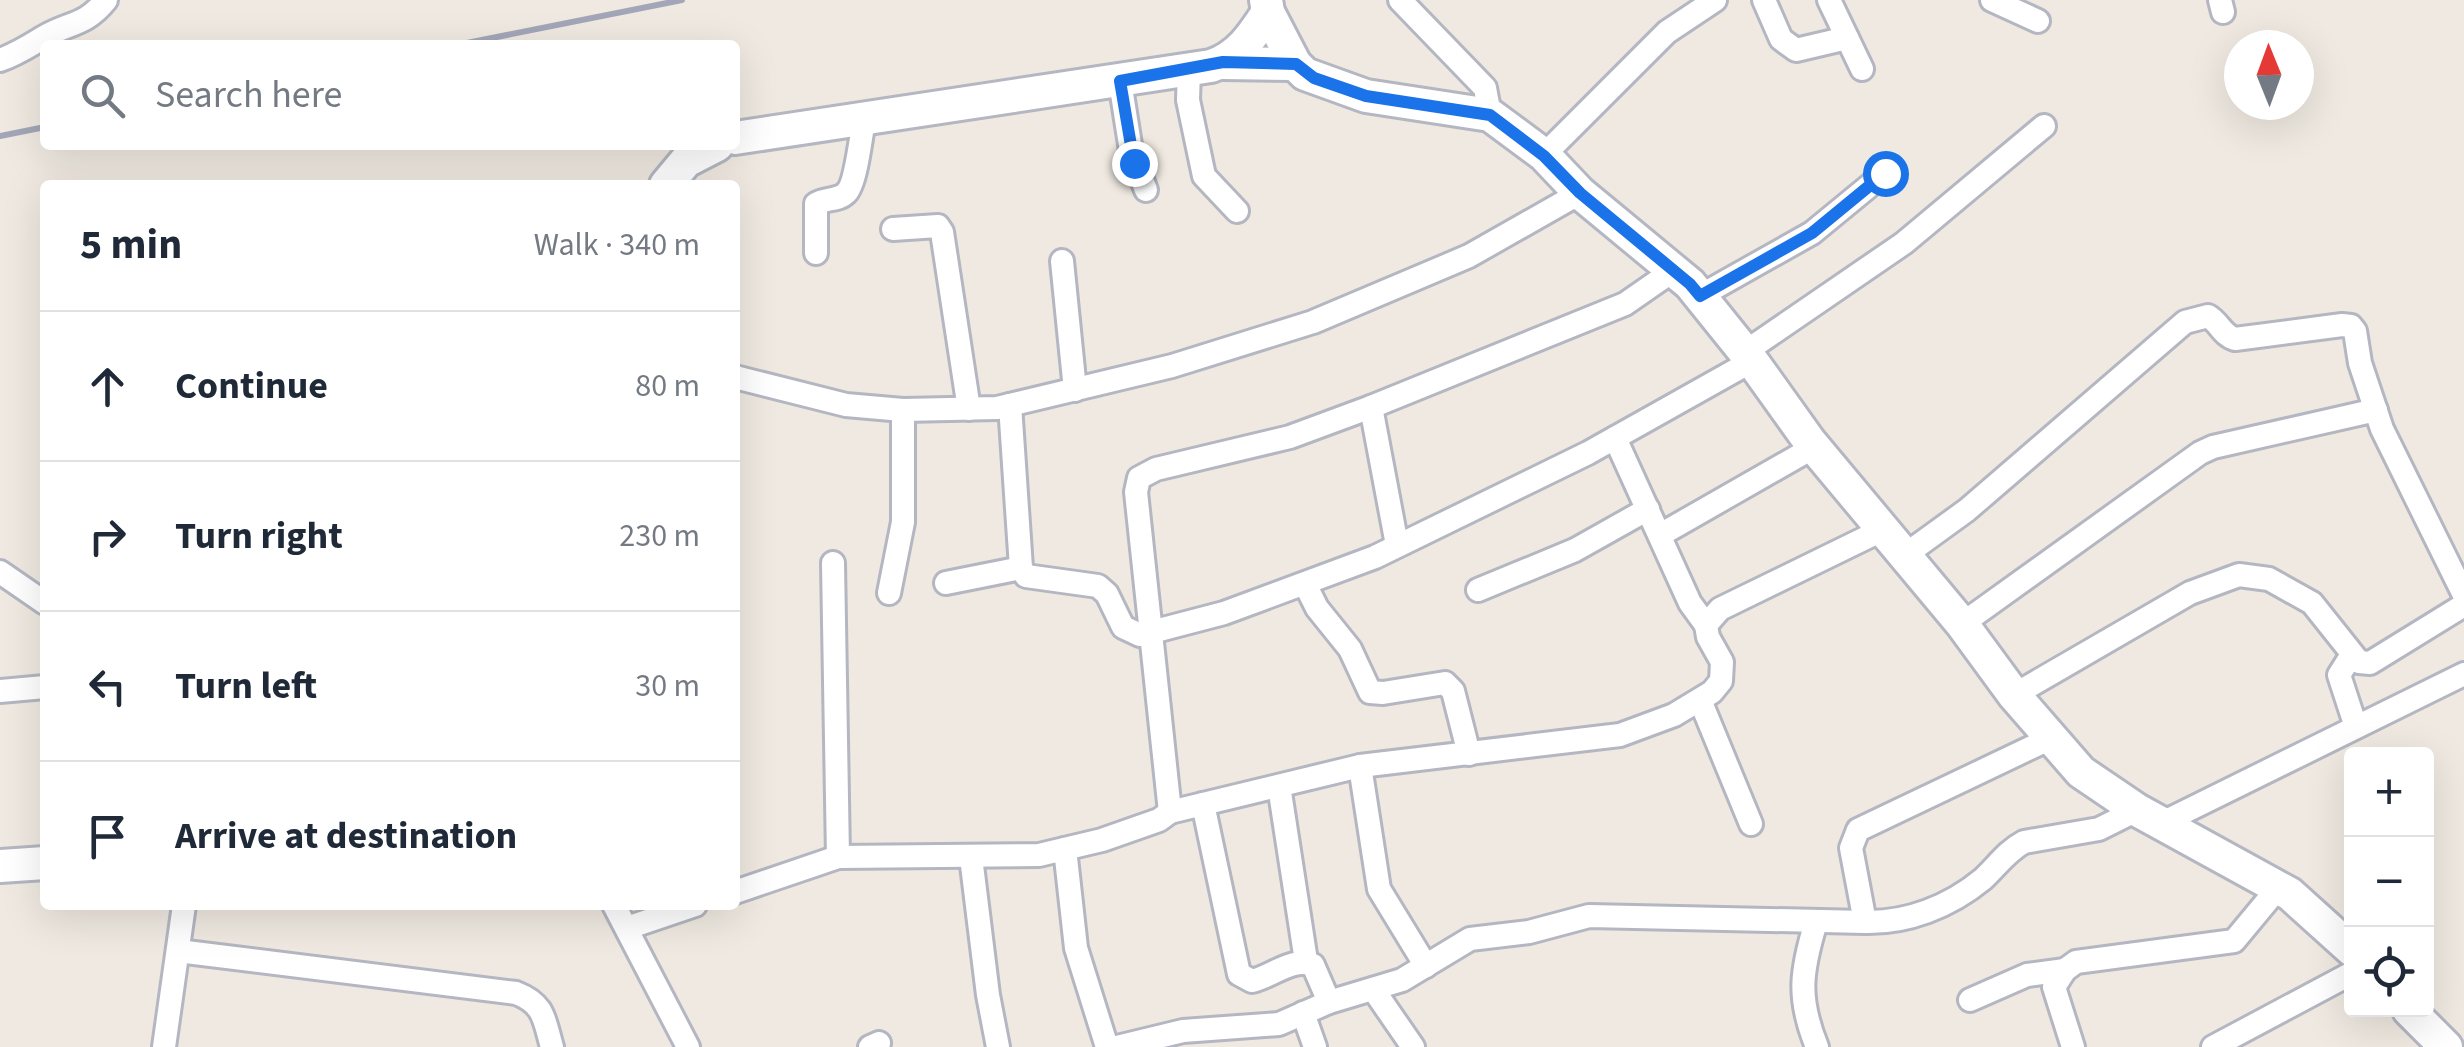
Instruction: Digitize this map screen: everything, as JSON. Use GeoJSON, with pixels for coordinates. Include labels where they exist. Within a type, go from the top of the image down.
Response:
{"type":"FeatureCollection","features":[{"type":"Feature","properties":{"kind":"main road"},"geometry":{"type":"LineString","coordinates":[[1223,62],[1251,38],[1267,6]]}},
{"type":"Feature","properties":{"kind":"main road"},"geometry":{"type":"LineString","coordinates":[[1267,6],[1296,64],[1314,78],[1366,96],[1490,115],[1544,156],[1580,193],[1700,296],[1814,447],[2081,772],[2149,816],[2299,901],[2344,943]]}},
{"type":"Feature","properties":{"kind":"main road"},"geometry":{"type":"LineString","coordinates":[[740,137],[1223,62],[1296,64]]}},
{"type":"Feature","properties":{"kind":"main road"},"geometry":{"type":"LineString","coordinates":[[670,180],[686,162],[708,150]]}},
{"type":"Feature","properties":{"kind":"main road"},"geometry":{"type":"LineString","coordinates":[[0,866],[40,863]]}},
{"type":"Feature","properties":{"kind":"main road"},"geometry":{"type":"LineString","coordinates":[[2417,1017],[2446,1047]]}},
{"type":"Feature","properties":{"kind":"street"},"geometry":{"type":"LineString","coordinates":[[40,40],[86,21],[106,0]]}},
{"type":"Feature","properties":{"kind":"street"},"geometry":{"type":"LineString","coordinates":[[1400,0],[1486,88],[1490,115]]}},
{"type":"Feature","properties":{"kind":"street"},"geometry":{"type":"LineString","coordinates":[[1544,156],[1667,32],[1715,0]]}},
{"type":"Feature","properties":{"kind":"street"},"geometry":{"type":"LineString","coordinates":[[1764,0],[1782,39],[1796,50],[1847,38]]}},
{"type":"Feature","properties":{"kind":"street"},"geometry":{"type":"LineString","coordinates":[[1830,0],[1862,69]]}},
{"type":"Feature","properties":{"kind":"street"},"geometry":{"type":"LineString","coordinates":[[1992,0],[2038,21]]}},
{"type":"Feature","properties":{"kind":"street"},"geometry":{"type":"LineString","coordinates":[[0,60],[40,40]]}},
{"type":"Feature","properties":{"kind":"street"},"geometry":{"type":"LineString","coordinates":[[1189,70],[1188,100],[1204,176],[1237,211]]}},
{"type":"Feature","properties":{"kind":"street"},"geometry":{"type":"LineString","coordinates":[[1120,81],[1131,152],[1146,190]]}},
{"type":"Feature","properties":{"kind":"street"},"geometry":{"type":"LineString","coordinates":[[816,253],[816,204],[838,197],[852,185],[864,120]]}},
{"type":"Feature","properties":{"kind":"street"},"geometry":{"type":"LineString","coordinates":[[1010,405],[1021,568],[1032,580],[1098,586],[1107,594],[1123,627],[1140,635],[1151,633],[1306,584],[1397,545],[1615,438],[1748,357],[1904,244],[2044,126]]}},
{"type":"Feature","properties":{"kind":"street"},"geometry":{"type":"LineString","coordinates":[[1700,296],[1812,233],[1885,173]]}},
{"type":"Feature","properties":{"kind":"street"},"geometry":{"type":"LineString","coordinates":[[740,378],[846,405],[903,410],[1010,405],[1172,366],[1313,322],[1469,256],[1580,193]]}},
{"type":"Feature","properties":{"kind":"street"},"geometry":{"type":"LineString","coordinates":[[893,230],[931,224],[942,232],[968,409]]}},
{"type":"Feature","properties":{"kind":"street"},"geometry":{"type":"LineString","coordinates":[[1062,261],[1074,390]]}},
{"type":"Feature","properties":{"kind":"street"},"geometry":{"type":"LineString","coordinates":[[1170,812],[1136,492],[1139,478],[1156,468],[1290,437],[1371,406],[1624,304],[1674,270]]}},
{"type":"Feature","properties":{"kind":"street"},"geometry":{"type":"LineString","coordinates":[[1905,555],[1967,510],[2185,322],[2198,316],[2215,320],[2227,336],[2235,339],[2350,326],[2355,331],[2360,363],[2376,410],[2464,596]]}},
{"type":"Feature","properties":{"kind":"street"},"geometry":{"type":"LineString","coordinates":[[1371,406],[1397,545]]}},
{"type":"Feature","properties":{"kind":"street"},"geometry":{"type":"LineString","coordinates":[[889,593],[903,522],[903,410]]}},
{"type":"Feature","properties":{"kind":"street"},"geometry":{"type":"LineString","coordinates":[[1962,624],[2200,452],[2376,410]]}},
{"type":"Feature","properties":{"kind":"street"},"geometry":{"type":"LineString","coordinates":[[740,890],[838,857],[1017,857],[1065,850],[1145,825],[1170,812],[1360,766],[1620,735],[1674,715],[1712,692],[1721,681],[1722,662],[1706,625],[1690,602],[1615,438]]}},
{"type":"Feature","properties":{"kind":"street"},"geometry":{"type":"LineString","coordinates":[[1660,535],[1814,447]]}},
{"type":"Feature","properties":{"kind":"street"},"geometry":{"type":"LineString","coordinates":[[1478,590],[1575,550],[1648,509]]}},
{"type":"Feature","properties":{"kind":"street"},"geometry":{"type":"LineString","coordinates":[[1706,625],[1720,609],[1884,530]]}},
{"type":"Feature","properties":{"kind":"street"},"geometry":{"type":"LineString","coordinates":[[833,563],[838,857]]}},
{"type":"Feature","properties":{"kind":"street"},"geometry":{"type":"LineString","coordinates":[[946,583],[1021,568]]}},
{"type":"Feature","properties":{"kind":"street"},"geometry":{"type":"LineString","coordinates":[[0,572],[40,600]]}},
{"type":"Feature","properties":{"kind":"street"},"geometry":{"type":"LineString","coordinates":[[2014,695],[2190,592],[2238,575],[2269,580],[2312,603],[2359,662],[2370,663],[2464,605]]}},
{"type":"Feature","properties":{"kind":"street"},"geometry":{"type":"LineString","coordinates":[[1306,584],[1317,608],[1350,649],[1370,692],[1446,682],[1453,692],[1469,754]]}},
{"type":"Feature","properties":{"kind":"street"},"geometry":{"type":"LineString","coordinates":[[2351,656],[2339,675],[2356,727]]}},
{"type":"Feature","properties":{"kind":"street"},"geometry":{"type":"LineString","coordinates":[[1117,1047],[1183,1032],[1266,1026],[1402,980],[1470,939],[1528,932],[1602,914],[1816,922],[1864,922],[1922,915],[1974,886],[2024,842],[2149,816],[2356,727],[2464,674]]}},
{"type":"Feature","properties":{"kind":"street"},"geometry":{"type":"LineString","coordinates":[[0,691],[40,687]]}},
{"type":"Feature","properties":{"kind":"street"},"geometry":{"type":"LineString","coordinates":[[1700,700],[1751,824]]}},
{"type":"Feature","properties":{"kind":"street"},"geometry":{"type":"LineString","coordinates":[[1864,922],[1852,848],[1858,830],[2050,738]]}},
{"type":"Feature","properties":{"kind":"street"},"geometry":{"type":"LineString","coordinates":[[1360,766],[1379,889],[1426,966]]}},
{"type":"Feature","properties":{"kind":"street"},"geometry":{"type":"LineString","coordinates":[[1279,786],[1306,962]]}},
{"type":"Feature","properties":{"kind":"street"},"geometry":{"type":"LineString","coordinates":[[1204,804],[1239,974],[1252,981],[1297,962],[1313,964],[1329,1002]]}},
{"type":"Feature","properties":{"kind":"street"},"geometry":{"type":"LineString","coordinates":[[1065,850],[1076,948],[1107,1047]]}},
{"type":"Feature","properties":{"kind":"street"},"geometry":{"type":"LineString","coordinates":[[970,856],[998,1047]]}},
{"type":"Feature","properties":{"kind":"street"},"geometry":{"type":"LineString","coordinates":[[1970,1000],[2026,975],[2041,970],[2065,970],[2090,959],[2234,942],[2278,888]]}},
{"type":"Feature","properties":{"kind":"street"},"geometry":{"type":"LineString","coordinates":[[164,1047],[183,910]]}},
{"type":"Feature","properties":{"kind":"street"},"geometry":{"type":"LineString","coordinates":[[617,910],[688,1047]]}},
{"type":"Feature","properties":{"kind":"street"},"geometry":{"type":"LineString","coordinates":[[627,928],[680,910]]}},
{"type":"Feature","properties":{"kind":"street"},"geometry":{"type":"LineString","coordinates":[[1816,922],[1801,972],[1817,1047]]}},
{"type":"Feature","properties":{"kind":"street"},"geometry":{"type":"LineString","coordinates":[[178,951],[516,993],[533,999],[542,1012],[552,1047]]}},
{"type":"Feature","properties":{"kind":"street"},"geometry":{"type":"LineString","coordinates":[[2065,970],[2054,987],[2073,1047]]}},
{"type":"Feature","properties":{"kind":"street"},"geometry":{"type":"LineString","coordinates":[[2213,1047],[2344,977]]}},
{"type":"Feature","properties":{"kind":"street"},"geometry":{"type":"LineString","coordinates":[[1374,989],[1413,1047]]}},
{"type":"Feature","properties":{"kind":"street"},"geometry":{"type":"LineString","coordinates":[[1303,1013],[1315,1047]]}},
{"type":"Feature","properties":{"kind":"railway"},"geometry":{"type":"LineString","coordinates":[[482,40],[682,0]]}},
{"type":"Feature","properties":{"kind":"railway"},"geometry":{"type":"LineString","coordinates":[[0,136],[40,128]]}},
{"type":"Feature","properties":{"kind":"route"},"geometry":{"type":"LineString","coordinates":[[1134,163],[1120,81],[1223,62],[1296,64],[1305,74],[1366,96],[1490,115],[1544,156],[1580,193],[1700,296],[1812,233],[1885,173]]}}]}
